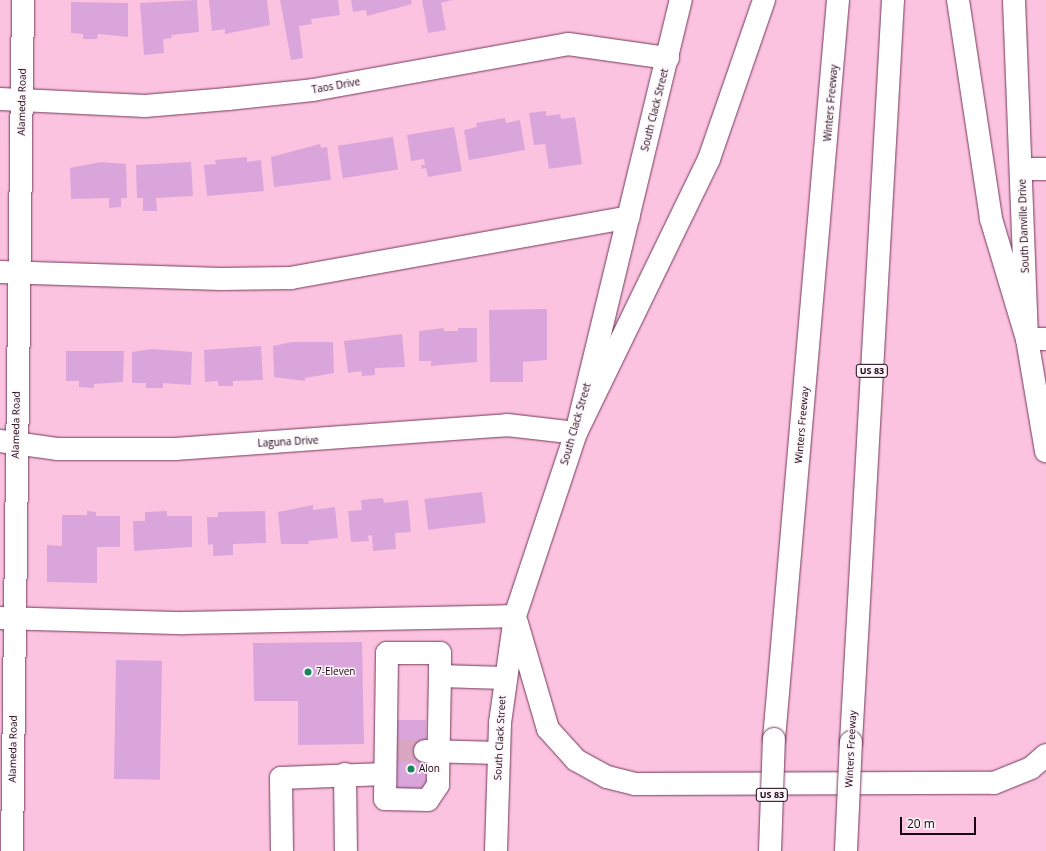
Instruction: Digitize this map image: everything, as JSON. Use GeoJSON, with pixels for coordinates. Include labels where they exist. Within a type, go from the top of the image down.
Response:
{"type":"FeatureCollection","features":[{"type":"Feature","properties":{"kind":"main road","name":"Alameda Road"},"geometry":{"type":"LineString","coordinates":[[12,851],[7,618],[10,273],[22,100],[23,0]]}},
{"type":"Feature","properties":{"kind":"main road","name":"South Clack Street"},"geometry":{"type":"LineString","coordinates":[[496,851],[499,753],[504,678],[515,616],[576,433],[681,0]]}},
{"type":"Feature","properties":{"kind":"main road"},"geometry":{"type":"LineString","coordinates":[[576,433],[709,160],[764,0]]}},
{"type":"Feature","properties":{"kind":"main road","name":"Winters Freeway"},"geometry":{"type":"LineString","coordinates":[[770,851],[774,739],[838,0]]}},
{"type":"Feature","properties":{"kind":"main road","name":"Winters Freeway"},"geometry":{"type":"LineString","coordinates":[[846,851],[893,0]]}},
{"type":"Feature","properties":{"kind":"main road"},"geometry":{"type":"LineString","coordinates":[[958,0],[991,219],[1036,339]]}},
{"type":"Feature","properties":{"kind":"main road","name":"South Danville Drive"},"geometry":{"type":"LineString","coordinates":[[1014,0],[1022,169],[1046,451]]}},
{"type":"Feature","properties":{"kind":"main road","name":"Taos Drive"},"geometry":{"type":"LineString","coordinates":[[0,99],[144,106],[313,90],[568,44],[668,58]]}},
{"type":"Feature","properties":{"kind":"main road"},"geometry":{"type":"LineString","coordinates":[[1022,169],[1046,169]]}},
{"type":"Feature","properties":{"kind":"main road"},"geometry":{"type":"LineString","coordinates":[[10,273],[221,279],[291,278],[629,216]]}},
{"type":"Feature","properties":{"kind":"main road","name":"Laguna Drive"},"geometry":{"type":"LineString","coordinates":[[8,441],[58,449],[176,449],[507,424],[576,433]]}},
{"type":"Feature","properties":{"kind":"main road"},"geometry":{"type":"LineString","coordinates":[[7,618],[184,623],[406,617],[515,616],[548,729],[576,760],[607,777],[635,784],[994,783],[1031,768],[1046,755]]}},
{"type":"Feature","properties":{"kind":"main road"},"geometry":{"type":"LineString","coordinates":[[406,617],[408,652]]}},
{"type":"Feature","properties":{"kind":"main road"},"geometry":{"type":"LineString","coordinates":[[387,653],[440,653],[440,676],[432,751],[438,785],[428,800],[385,800],[385,774],[392,751],[387,653]]}},
{"type":"Feature","properties":{"kind":"main road"},"geometry":{"type":"LineString","coordinates":[[440,676],[504,678]]}},
{"type":"Feature","properties":{"kind":"main road"},"geometry":{"type":"LineString","coordinates":[[432,751],[499,753]]}},
{"type":"Feature","properties":{"kind":"main road"},"geometry":{"type":"LineString","coordinates":[[282,851],[281,778],[345,774],[385,774]]}},
{"type":"Feature","properties":{"kind":"main road"},"geometry":{"type":"LineString","coordinates":[[345,774],[346,851]]}},
{"type":"Feature","properties":{"kind":"building"},"geometry":{"type":"Polygon","coordinates":[[[197,0],[199,32],[171,35],[172,38],[163,39],[164,53],[144,55],[140,3],[197,0]]]}},
{"type":"Feature","properties":{"kind":"building"},"geometry":{"type":"Polygon","coordinates":[[[209,0],[267,0],[270,25],[225,34],[225,29],[212,31],[209,0]]]}},
{"type":"Feature","properties":{"kind":"building"},"geometry":{"type":"Polygon","coordinates":[[[280,0],[338,0],[340,15],[311,19],[312,24],[299,26],[303,58],[291,60],[280,0]]]}},
{"type":"Feature","properties":{"kind":"building"},"geometry":{"type":"Polygon","coordinates":[[[351,0],[411,0],[412,4],[367,16],[366,10],[353,12],[351,0]]]}},
{"type":"Feature","properties":{"kind":"building"},"geometry":{"type":"Polygon","coordinates":[[[422,0],[452,0],[441,3],[446,30],[428,33],[422,0]]]}},
{"type":"Feature","properties":{"kind":"building"},"geometry":{"type":"Polygon","coordinates":[[[71,2],[128,3],[128,37],[98,34],[97,39],[83,39],[83,34],[71,33],[71,2]]]}},
{"type":"Feature","properties":{"kind":"building"},"geometry":{"type":"Polygon","coordinates":[[[546,111],[546,116],[560,114],[561,119],[575,117],[582,164],[549,169],[545,144],[534,145],[529,113],[546,111]]]}},
{"type":"Feature","properties":{"kind":"building"},"geometry":{"type":"Polygon","coordinates":[[[505,118],[506,123],[520,120],[525,150],[469,160],[464,130],[477,127],[476,123],[505,118]]]}},
{"type":"Feature","properties":{"kind":"building"},"geometry":{"type":"Polygon","coordinates":[[[454,127],[462,171],[428,177],[426,168],[422,169],[421,165],[425,165],[424,159],[411,161],[407,135],[454,127]]]}},
{"type":"Feature","properties":{"kind":"building"},"geometry":{"type":"Polygon","coordinates":[[[393,137],[398,170],[343,178],[338,146],[393,137]]]}},
{"type":"Feature","properties":{"kind":"building"},"geometry":{"type":"Polygon","coordinates":[[[320,144],[321,148],[327,147],[331,180],[274,187],[271,157],[320,144]]]}},
{"type":"Feature","properties":{"kind":"building"},"geometry":{"type":"Polygon","coordinates":[[[247,157],[247,162],[261,160],[264,191],[207,196],[204,165],[216,164],[215,160],[247,157]]]}},
{"type":"Feature","properties":{"kind":"building"},"geometry":{"type":"Polygon","coordinates":[[[101,162],[126,164],[127,198],[121,198],[121,207],[109,208],[109,198],[71,199],[70,168],[101,162]]]}},
{"type":"Feature","properties":{"kind":"building"},"geometry":{"type":"Polygon","coordinates":[[[191,162],[193,196],[156,198],[157,211],[143,211],[143,198],[137,198],[136,165],[191,162]]]}},
{"type":"Feature","properties":{"kind":"building"},"geometry":{"type":"Polygon","coordinates":[[[547,309],[547,360],[523,362],[523,382],[490,382],[489,310],[547,309]]]}},
{"type":"Feature","properties":{"kind":"building"},"geometry":{"type":"Polygon","coordinates":[[[444,328],[444,331],[458,331],[458,328],[477,328],[477,362],[431,366],[431,361],[419,361],[419,331],[444,328]]]}},
{"type":"Feature","properties":{"kind":"building"},"geometry":{"type":"Polygon","coordinates":[[[402,334],[405,367],[375,368],[375,375],[362,376],[361,371],[348,373],[344,341],[402,334]]]}},
{"type":"Feature","properties":{"kind":"building"},"geometry":{"type":"Polygon","coordinates":[[[292,342],[333,342],[334,373],[305,378],[305,381],[274,377],[273,346],[292,342]]]}},
{"type":"Feature","properties":{"kind":"building"},"geometry":{"type":"Polygon","coordinates":[[[261,346],[263,380],[233,381],[233,386],[218,386],[218,381],[205,382],[204,350],[261,346]]]}},
{"type":"Feature","properties":{"kind":"building"},"geometry":{"type":"Polygon","coordinates":[[[152,349],[192,352],[191,385],[163,383],[163,388],[146,388],[146,383],[132,383],[132,352],[152,349]]]}},
{"type":"Feature","properties":{"kind":"building"},"geometry":{"type":"Polygon","coordinates":[[[66,351],[124,351],[123,382],[94,384],[94,388],[79,387],[79,381],[66,381],[66,351]]]}},
{"type":"Feature","properties":{"kind":"building"},"geometry":{"type":"Polygon","coordinates":[[[482,492],[486,523],[428,530],[424,499],[482,492]]]}},
{"type":"Feature","properties":{"kind":"building"},"geometry":{"type":"Polygon","coordinates":[[[383,498],[384,503],[408,500],[411,532],[395,533],[396,549],[373,551],[372,535],[368,536],[369,541],[351,542],[348,511],[362,510],[361,500],[383,498]]]}},
{"type":"Feature","properties":{"kind":"building"},"geometry":{"type":"Polygon","coordinates":[[[313,505],[313,510],[335,507],[338,538],[308,541],[309,544],[281,544],[278,512],[313,505]]]}},
{"type":"Feature","properties":{"kind":"building"},"geometry":{"type":"Polygon","coordinates":[[[87,511],[96,512],[96,516],[120,516],[120,547],[97,547],[97,583],[47,582],[47,545],[62,546],[62,515],[87,515],[87,511]]]}},
{"type":"Feature","properties":{"kind":"building"},"geometry":{"type":"Polygon","coordinates":[[[167,511],[167,516],[192,516],[192,547],[134,551],[133,521],[145,521],[145,512],[167,511]]]}},
{"type":"Feature","properties":{"kind":"building"},"geometry":{"type":"Polygon","coordinates":[[[265,511],[266,543],[233,544],[233,555],[213,556],[213,544],[208,545],[207,517],[218,517],[218,512],[265,511]]]}},
{"type":"Feature","properties":{"kind":"building","name":"7-Eleven"},"geometry":{"type":"Polygon","coordinates":[[[362,642],[364,744],[298,745],[298,701],[254,701],[253,643],[362,642]]]}},
{"type":"Feature","properties":{"kind":"building"},"geometry":{"type":"Polygon","coordinates":[[[116,660],[162,661],[160,780],[114,779],[116,660]]]}},
{"type":"Feature","properties":{"kind":"building","name":"Alon"},"geometry":{"type":"Polygon","coordinates":[[[397,720],[426,720],[426,788],[397,788],[397,720]]]}},
{"type":"Feature","properties":{"kind":"tunnel"},"geometry":{"type":"LineString","coordinates":[[397,751],[425,751]]}},
{"type":"Feature","properties":{"kind":"place","name":"7-Eleven"},"geometry":{"type":"Point","coordinates":[308,672]}},
{"type":"Feature","properties":{"kind":"place","name":"Alon"},"geometry":{"type":"Point","coordinates":[411,769]}}]}
